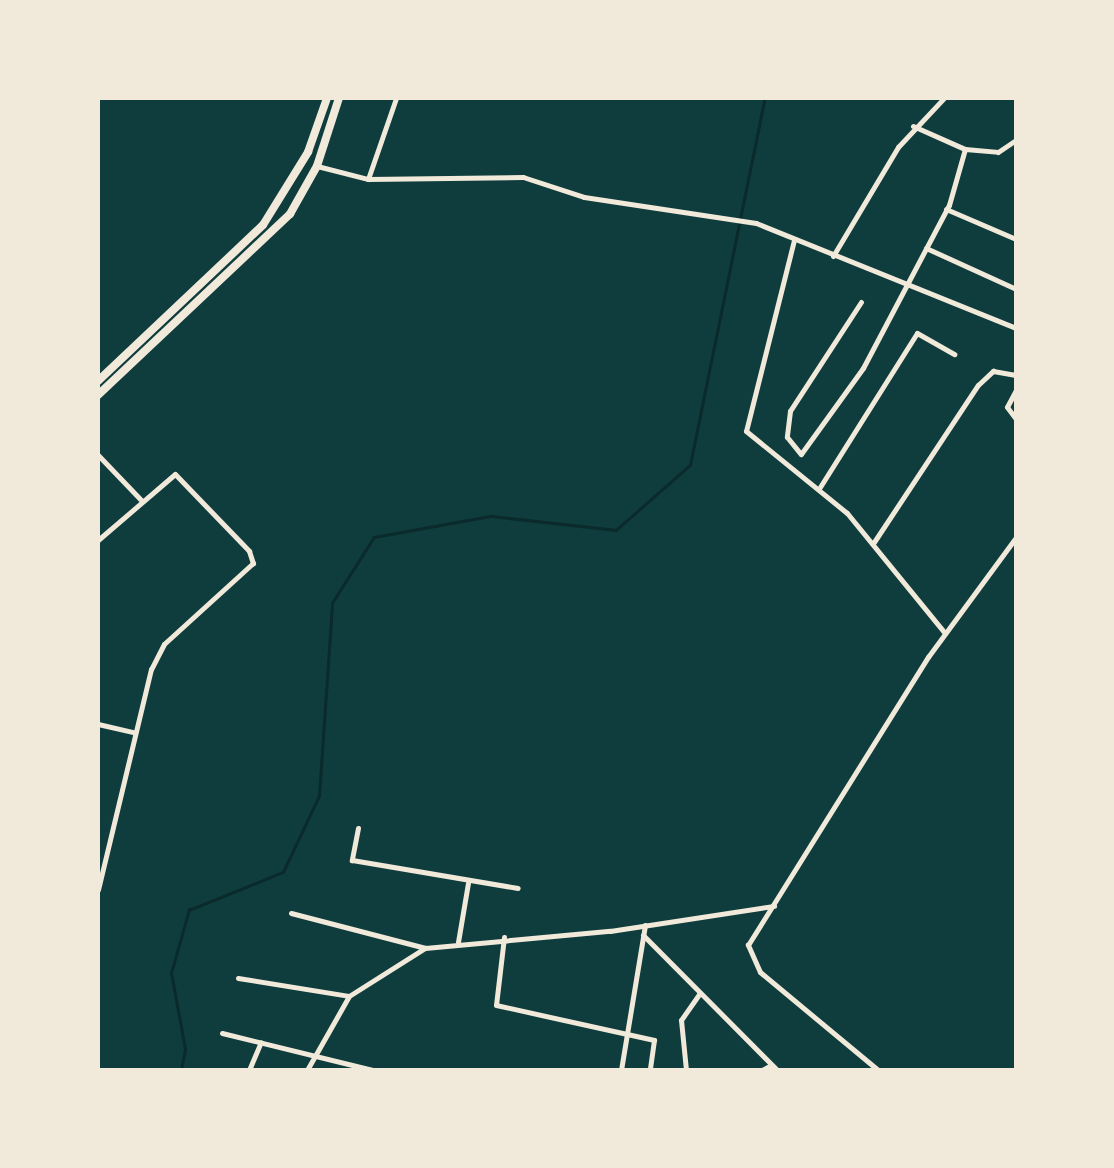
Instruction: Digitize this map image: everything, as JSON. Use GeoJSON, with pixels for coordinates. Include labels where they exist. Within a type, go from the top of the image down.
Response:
{"type":"FeatureCollection","features":[{"type":"Feature","properties":{"kind":"main road"},"geometry":{"type":"LineString","coordinates":[[98,381],[263,225],[308,152],[327,98]]}},
{"type":"Feature","properties":{"kind":"main road"},"geometry":{"type":"LineString","coordinates":[[98,395],[273,234],[309,183],[338,98]]}},
{"type":"Feature","properties":{"kind":"main road"},"geometry":{"type":"LineString","coordinates":[[308,152],[318,162]]}},
{"type":"Feature","properties":{"kind":"main road"},"geometry":{"type":"LineString","coordinates":[[296,175],[309,183]]}},
{"type":"Feature","properties":{"kind":"main road"},"geometry":{"type":"LineString","coordinates":[[263,225],[273,234]]}},
{"type":"Feature","properties":{"kind":"street"},"geometry":{"type":"LineString","coordinates":[[368,179],[396,98]]}},
{"type":"Feature","properties":{"kind":"street"},"geometry":{"type":"LineString","coordinates":[[833,256],[913,126],[944,98]]}},
{"type":"Feature","properties":{"kind":"street"},"geometry":{"type":"LineString","coordinates":[[913,126],[966,149],[998,152],[1016,140]]}},
{"type":"Feature","properties":{"kind":"street"},"geometry":{"type":"LineString","coordinates":[[861,302],[790,410],[787,437],[801,454],[863,368],[903,284],[946,209],[966,149]]}},
{"type":"Feature","properties":{"kind":"street"},"geometry":{"type":"LineString","coordinates":[[318,162],[368,179],[523,177],[584,197],[756,223],[1016,328]]}},
{"type":"Feature","properties":{"kind":"street"},"geometry":{"type":"LineString","coordinates":[[946,209],[1016,239]]}},
{"type":"Feature","properties":{"kind":"street"},"geometry":{"type":"LineString","coordinates":[[794,240],[746,430],[782,465],[820,488],[874,542],[945,633]]}},
{"type":"Feature","properties":{"kind":"street"},"geometry":{"type":"LineString","coordinates":[[926,248],[1016,289]]}},
{"type":"Feature","properties":{"kind":"street"},"geometry":{"type":"LineString","coordinates":[[820,488],[916,333],[954,354]]}},
{"type":"Feature","properties":{"kind":"street"},"geometry":{"type":"LineString","coordinates":[[874,542],[978,385],[992,371],[1016,375]]}},
{"type":"Feature","properties":{"kind":"street"},"geometry":{"type":"LineString","coordinates":[[1016,390],[1007,407],[1016,420]]}},
{"type":"Feature","properties":{"kind":"street"},"geometry":{"type":"LineString","coordinates":[[98,455],[141,500]]}},
{"type":"Feature","properties":{"kind":"street"},"geometry":{"type":"LineString","coordinates":[[98,540],[175,474],[249,551],[252,563],[164,644],[133,732],[98,890]]}},
{"type":"Feature","properties":{"kind":"street"},"geometry":{"type":"LineString","coordinates":[[878,1070],[760,972],[748,945],[945,633],[1016,536]]}},
{"type":"Feature","properties":{"kind":"street"},"geometry":{"type":"LineString","coordinates":[[98,724],[133,732]]}},
{"type":"Feature","properties":{"kind":"street"},"geometry":{"type":"LineString","coordinates":[[358,828],[352,860],[468,883],[518,888]]}},
{"type":"Feature","properties":{"kind":"street"},"geometry":{"type":"LineString","coordinates":[[458,942],[468,883]]}},
{"type":"Feature","properties":{"kind":"street"},"geometry":{"type":"LineString","coordinates":[[307,1070],[349,996],[425,948],[644,925],[774,906]]}},
{"type":"Feature","properties":{"kind":"street"},"geometry":{"type":"LineString","coordinates":[[291,913],[410,939],[425,948]]}},
{"type":"Feature","properties":{"kind":"street"},"geometry":{"type":"LineString","coordinates":[[621,1070],[644,925]]}},
{"type":"Feature","properties":{"kind":"street"},"geometry":{"type":"LineString","coordinates":[[643,935],[765,1069],[777,1070]]}},
{"type":"Feature","properties":{"kind":"street"},"geometry":{"type":"LineString","coordinates":[[504,937],[496,1005],[656,1042],[650,1070]]}},
{"type":"Feature","properties":{"kind":"street"},"geometry":{"type":"LineString","coordinates":[[238,978],[349,996]]}},
{"type":"Feature","properties":{"kind":"street"},"geometry":{"type":"LineString","coordinates":[[686,1070],[681,1020],[699,994]]}},
{"type":"Feature","properties":{"kind":"street"},"geometry":{"type":"LineString","coordinates":[[222,1034],[315,1054],[347,1068],[373,1070]]}},
{"type":"Feature","properties":{"kind":"street"},"geometry":{"type":"LineString","coordinates":[[248,1070],[261,1042]]}},
{"type":"Feature","properties":{"kind":"waterway"},"geometry":{"type":"LineString","coordinates":[[181,1070],[185,1049],[171,973],[189,910],[283,872],[319,796],[332,603],[374,537],[491,516],[616,530],[690,465],[765,98]]}}]}
